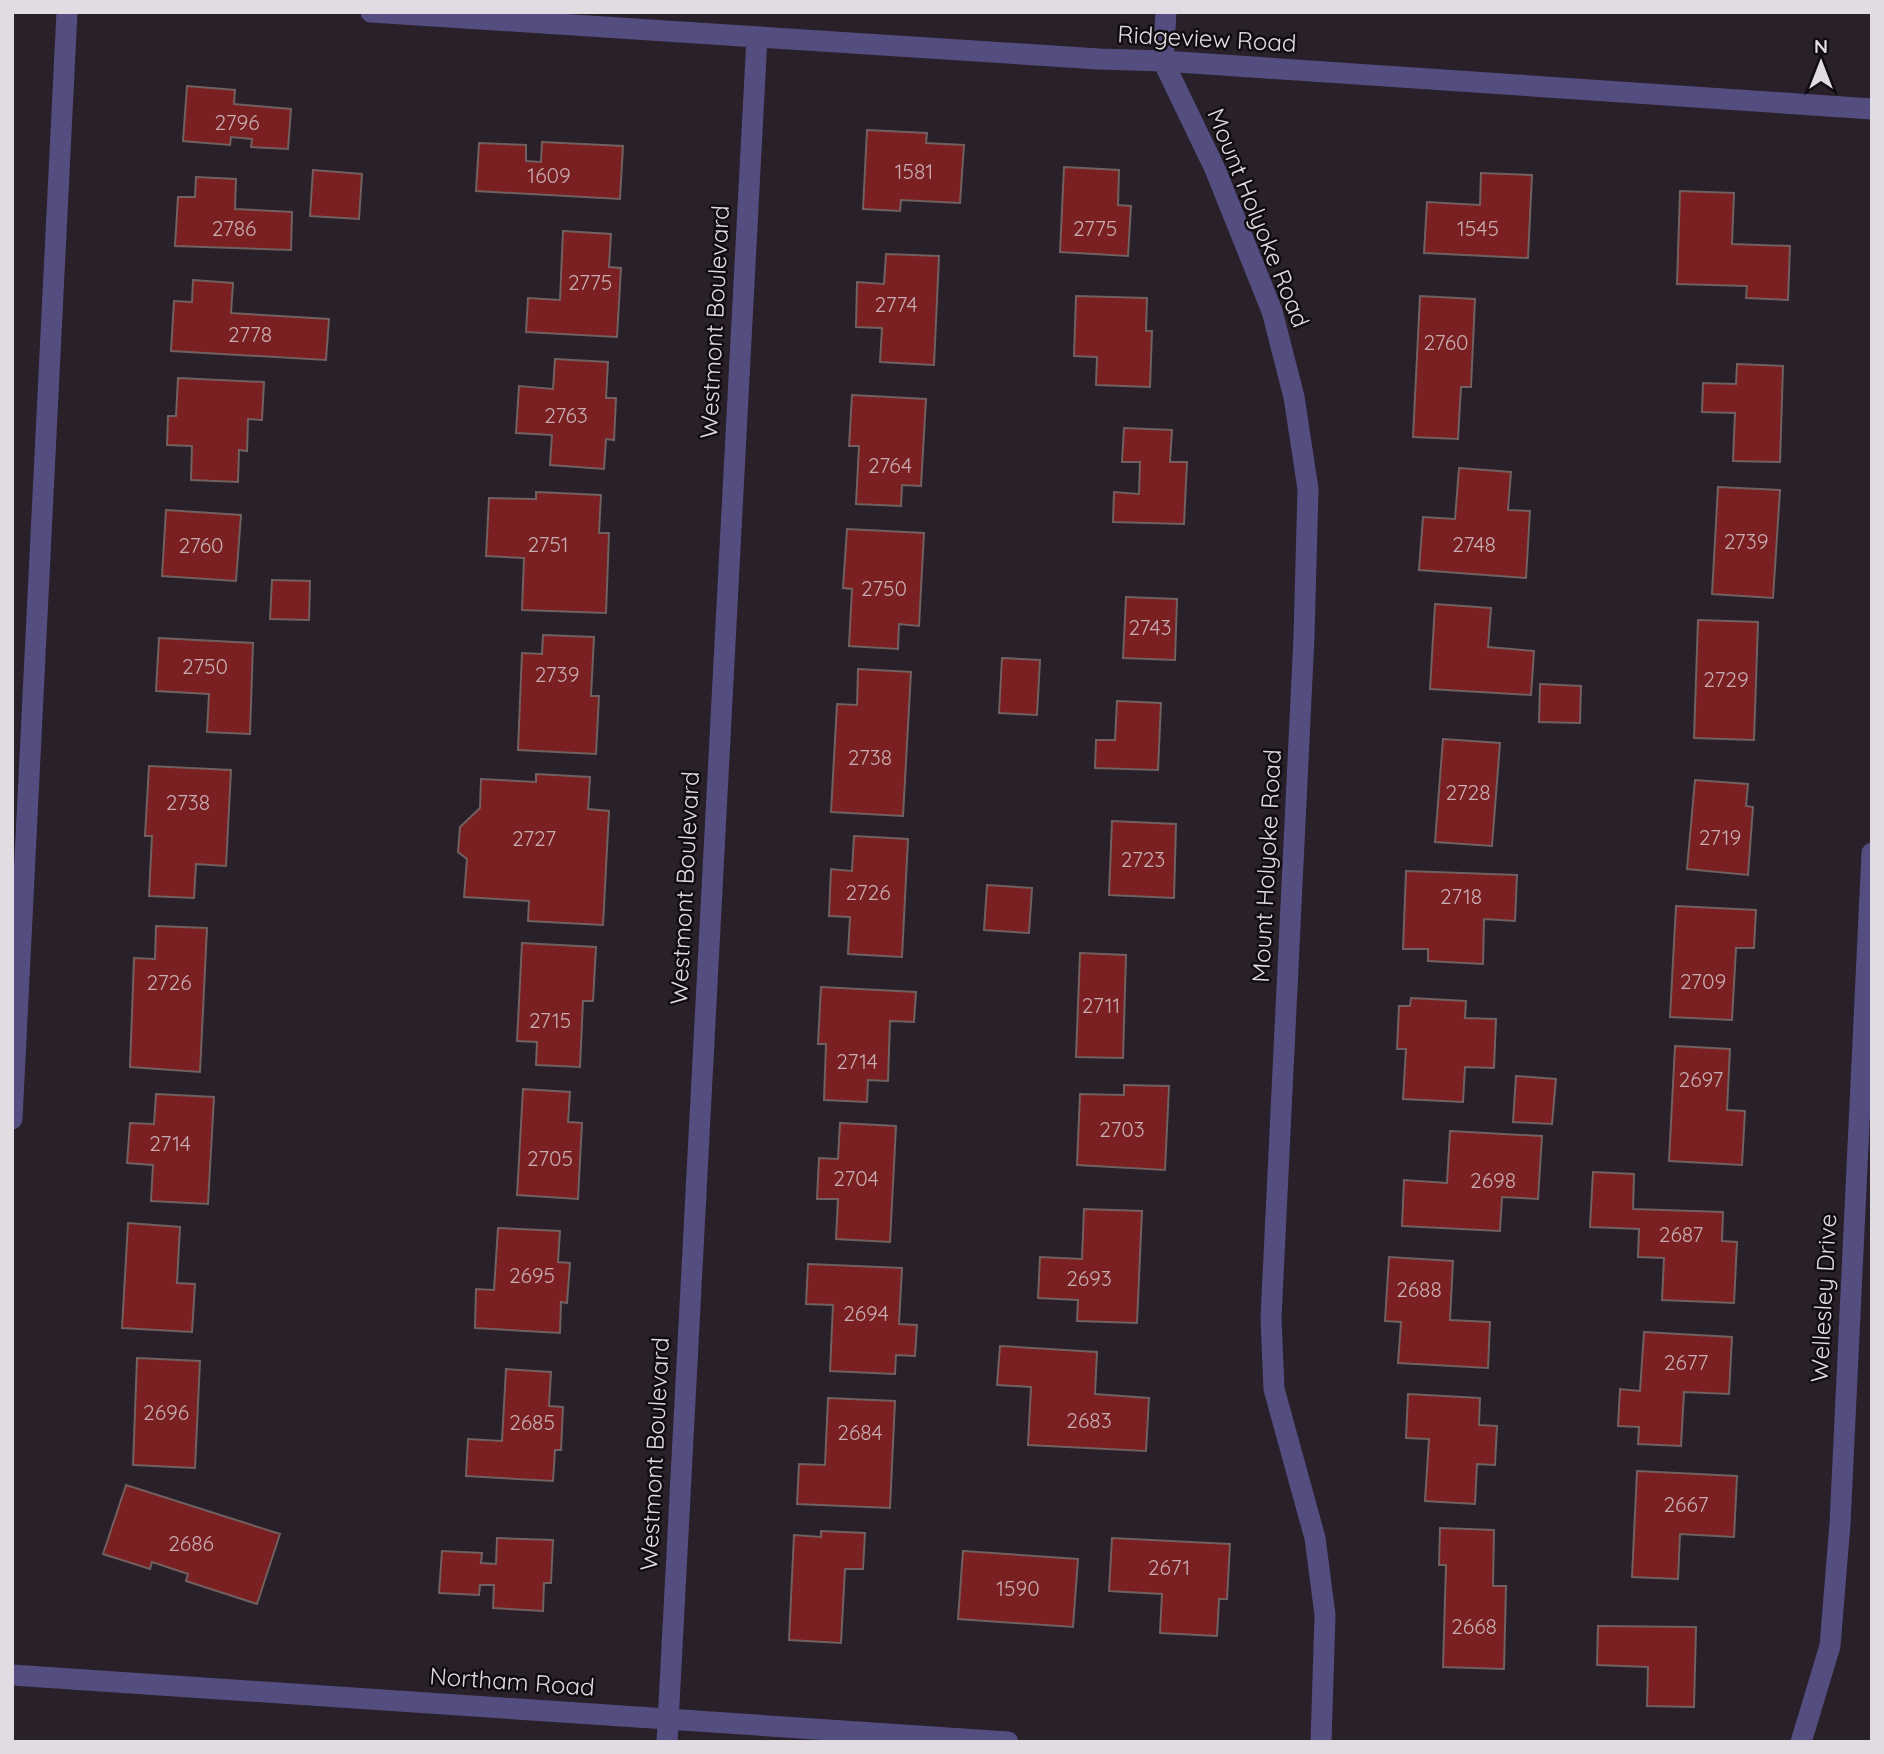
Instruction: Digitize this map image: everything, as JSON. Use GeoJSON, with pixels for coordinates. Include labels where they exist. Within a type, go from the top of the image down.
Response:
{"type":"FeatureCollection","features":[{"type":"Feature","properties":{"kind":"street"},"geometry":{"type":"LineString","coordinates":[[12,1119],[67,12]]}},
{"type":"Feature","properties":{"kind":"street","name":"Ridgeview Road"},"geometry":{"type":"LineString","coordinates":[[371,12],[1163,61],[1872,109]]}},
{"type":"Feature","properties":{"kind":"street","name":"Mount Holyoke Road"},"geometry":{"type":"LineString","coordinates":[[1166,12],[1163,61],[1215,169],[1272,311],[1294,397],[1308,489],[1304,637],[1271,1318],[1275,1389],[1315,1538],[1325,1615],[1321,1742]]}},
{"type":"Feature","properties":{"kind":"street","name":"Westmont Boulevard"},"geometry":{"type":"LineString","coordinates":[[667,1742],[757,37]]}},
{"type":"Feature","properties":{"kind":"street","name":"Wellesley Drive"},"geometry":{"type":"LineString","coordinates":[[1801,1742],[1830,1646],[1840,1524],[1872,853]]}},
{"type":"Feature","properties":{"kind":"street","name":"Northam Road"},"geometry":{"type":"LineString","coordinates":[[12,1675],[1008,1742]]}},
{"type":"Feature","properties":{"kind":"building"},"geometry":{"type":"Polygon","coordinates":[[[187,86],[235,90],[234,104],[291,109],[288,149],[251,147],[252,139],[231,137],[230,145],[183,141],[187,86]]]}},
{"type":"Feature","properties":{"kind":"building"},"geometry":{"type":"Polygon","coordinates":[[[867,130],[927,133],[926,143],[964,145],[960,203],[901,200],[900,211],[863,209],[867,130]]]}},
{"type":"Feature","properties":{"kind":"building"},"geometry":{"type":"Polygon","coordinates":[[[542,142],[623,146],[620,199],[476,191],[479,143],[526,145],[526,161],[541,162],[542,142]]]}},
{"type":"Feature","properties":{"kind":"building"},"geometry":{"type":"Polygon","coordinates":[[[1064,167],[1119,170],[1118,205],[1131,206],[1128,256],[1060,252],[1064,167]]]}},
{"type":"Feature","properties":{"kind":"building"},"geometry":{"type":"Polygon","coordinates":[[[313,170],[362,174],[359,219],[310,216],[313,170]]]}},
{"type":"Feature","properties":{"kind":"building"},"geometry":{"type":"Polygon","coordinates":[[[1481,173],[1532,175],[1528,258],[1424,253],[1427,202],[1480,205],[1481,173]]]}},
{"type":"Feature","properties":{"kind":"building"},"geometry":{"type":"Polygon","coordinates":[[[196,177],[236,179],[235,209],[292,212],[291,250],[175,246],[178,197],[195,197],[196,177]]]}},
{"type":"Feature","properties":{"kind":"building"},"geometry":{"type":"Polygon","coordinates":[[[1680,191],[1734,193],[1732,244],[1790,246],[1788,300],[1746,298],[1747,286],[1677,284],[1680,191]]]}},
{"type":"Feature","properties":{"kind":"building"},"geometry":{"type":"Polygon","coordinates":[[[563,231],[611,234],[609,267],[621,268],[617,337],[526,332],[528,298],[560,300],[563,231]]]}},
{"type":"Feature","properties":{"kind":"building"},"geometry":{"type":"Polygon","coordinates":[[[886,254],[939,256],[934,365],[880,362],[882,328],[856,327],[857,282],[884,284],[886,254]]]}},
{"type":"Feature","properties":{"kind":"building"},"geometry":{"type":"Polygon","coordinates":[[[193,280],[233,283],[231,313],[329,319],[326,360],[171,351],[174,301],[192,302],[193,280]]]}},
{"type":"Feature","properties":{"kind":"building"},"geometry":{"type":"Polygon","coordinates":[[[1076,296],[1147,298],[1146,331],[1152,331],[1150,387],[1096,385],[1097,357],[1074,356],[1076,296]]]}},
{"type":"Feature","properties":{"kind":"building"},"geometry":{"type":"Polygon","coordinates":[[[1420,296],[1475,299],[1471,387],[1461,387],[1458,439],[1413,437],[1420,296]]]}},
{"type":"Feature","properties":{"kind":"building"},"geometry":{"type":"Polygon","coordinates":[[[555,359],[608,362],[606,398],[616,398],[614,440],[606,439],[604,469],[550,465],[552,435],[516,433],[519,386],[553,389],[555,359]]]}},
{"type":"Feature","properties":{"kind":"building"},"geometry":{"type":"Polygon","coordinates":[[[1737,364],[1783,366],[1780,462],[1733,461],[1735,413],[1702,412],[1703,383],[1736,384],[1737,364]]]}},
{"type":"Feature","properties":{"kind":"building"},"geometry":{"type":"Polygon","coordinates":[[[178,378],[264,382],[262,420],[248,419],[247,451],[239,450],[238,482],[191,480],[192,446],[167,445],[168,416],[176,416],[178,378]]]}},
{"type":"Feature","properties":{"kind":"building"},"geometry":{"type":"Polygon","coordinates":[[[852,395],[926,399],[921,486],[902,485],[901,506],[856,504],[859,446],[849,446],[852,395]]]}},
{"type":"Feature","properties":{"kind":"building"},"geometry":{"type":"Polygon","coordinates":[[[1124,428],[1172,430],[1170,462],[1187,462],[1184,524],[1113,522],[1114,492],[1139,494],[1140,462],[1122,462],[1124,428]]]}},
{"type":"Feature","properties":{"kind":"building"},"geometry":{"type":"Polygon","coordinates":[[[1459,468],[1511,472],[1508,510],[1530,511],[1526,578],[1419,570],[1423,517],[1455,519],[1459,468]]]}},
{"type":"Feature","properties":{"kind":"building"},"geometry":{"type":"Polygon","coordinates":[[[1718,487],[1780,490],[1773,598],[1712,594],[1718,487]]]}},
{"type":"Feature","properties":{"kind":"building"},"geometry":{"type":"Polygon","coordinates":[[[536,492],[601,495],[599,533],[609,533],[606,613],[522,610],[524,558],[486,556],[489,498],[536,499],[536,492]]]}},
{"type":"Feature","properties":{"kind":"building"},"geometry":{"type":"Polygon","coordinates":[[[166,510],[241,515],[236,581],[162,576],[166,510]]]}},
{"type":"Feature","properties":{"kind":"building"},"geometry":{"type":"Polygon","coordinates":[[[847,529],[924,533],[919,626],[899,624],[898,649],[849,646],[852,589],[843,588],[847,529]]]}},
{"type":"Feature","properties":{"kind":"building"},"geometry":{"type":"Polygon","coordinates":[[[272,580],[310,581],[309,620],[270,619],[272,580]]]}},
{"type":"Feature","properties":{"kind":"building"},"geometry":{"type":"Polygon","coordinates":[[[1126,597],[1177,599],[1175,660],[1123,658],[1126,597]]]}},
{"type":"Feature","properties":{"kind":"building"},"geometry":{"type":"Polygon","coordinates":[[[1435,604],[1491,608],[1488,647],[1534,651],[1531,695],[1430,689],[1435,604]]]}},
{"type":"Feature","properties":{"kind":"building"},"geometry":{"type":"Polygon","coordinates":[[[1698,620],[1758,622],[1754,740],[1694,738],[1698,620]]]}},
{"type":"Feature","properties":{"kind":"building"},"geometry":{"type":"Polygon","coordinates":[[[543,635],[594,637],[591,696],[599,696],[596,754],[518,750],[522,653],[542,654],[543,635]]]}},
{"type":"Feature","properties":{"kind":"building"},"geometry":{"type":"Polygon","coordinates":[[[159,638],[253,643],[250,734],[207,732],[209,694],[156,691],[159,638]]]}},
{"type":"Feature","properties":{"kind":"building"},"geometry":{"type":"Polygon","coordinates":[[[1002,658],[1040,660],[1037,715],[999,713],[1002,658]]]}},
{"type":"Feature","properties":{"kind":"building"},"geometry":{"type":"Polygon","coordinates":[[[858,669],[911,672],[903,816],[831,812],[837,704],[857,705],[858,669]]]}},
{"type":"Feature","properties":{"kind":"building"},"geometry":{"type":"Polygon","coordinates":[[[1540,684],[1581,686],[1580,723],[1539,722],[1540,684]]]}},
{"type":"Feature","properties":{"kind":"building"},"geometry":{"type":"Polygon","coordinates":[[[1117,701],[1161,703],[1158,770],[1095,768],[1096,740],[1115,740],[1117,701]]]}},
{"type":"Feature","properties":{"kind":"building"},"geometry":{"type":"Polygon","coordinates":[[[1443,739],[1500,743],[1492,846],[1435,842],[1443,739]]]}},
{"type":"Feature","properties":{"kind":"building"},"geometry":{"type":"Polygon","coordinates":[[[149,766],[231,770],[226,866],[196,864],[194,898],[149,896],[152,836],[145,836],[149,766]]]}},
{"type":"Feature","properties":{"kind":"building"},"geometry":{"type":"Polygon","coordinates":[[[536,774],[590,777],[588,809],[609,811],[603,925],[528,921],[529,901],[464,897],[467,859],[458,852],[460,827],[480,808],[481,779],[536,782],[536,774]]]}},
{"type":"Feature","properties":{"kind":"building"},"geometry":{"type":"Polygon","coordinates":[[[1695,780],[1748,784],[1746,806],[1753,807],[1748,875],[1687,869],[1695,780]]]}},
{"type":"Feature","properties":{"kind":"building"},"geometry":{"type":"Polygon","coordinates":[[[1112,821],[1176,824],[1174,898],[1109,895],[1112,821]]]}},
{"type":"Feature","properties":{"kind":"building"},"geometry":{"type":"Polygon","coordinates":[[[854,836],[908,839],[902,957],[848,954],[850,917],[829,916],[831,869],[852,871],[854,836]]]}},
{"type":"Feature","properties":{"kind":"building"},"geometry":{"type":"Polygon","coordinates":[[[1406,871],[1517,875],[1515,921],[1484,919],[1483,964],[1428,961],[1428,949],[1403,949],[1406,871]]]}},
{"type":"Feature","properties":{"kind":"building"},"geometry":{"type":"Polygon","coordinates":[[[987,885],[1032,888],[1029,933],[984,930],[987,885]]]}},
{"type":"Feature","properties":{"kind":"building"},"geometry":{"type":"Polygon","coordinates":[[[1676,906],[1756,910],[1754,948],[1736,948],[1732,1020],[1670,1017],[1676,906]]]}},
{"type":"Feature","properties":{"kind":"building"},"geometry":{"type":"Polygon","coordinates":[[[156,926],[207,928],[200,1072],[130,1067],[134,958],[155,959],[156,926]]]}},
{"type":"Feature","properties":{"kind":"building"},"geometry":{"type":"Polygon","coordinates":[[[522,943],[596,947],[593,1001],[583,1001],[580,1067],[536,1065],[537,1042],[517,1041],[522,943]]]}},
{"type":"Feature","properties":{"kind":"building"},"geometry":{"type":"Polygon","coordinates":[[[1080,953],[1126,955],[1123,1058],[1076,1057],[1080,953]]]}},
{"type":"Feature","properties":{"kind":"building"},"geometry":{"type":"Polygon","coordinates":[[[821,987],[916,992],[914,1022],[890,1021],[888,1081],[868,1080],[867,1102],[824,1100],[826,1044],[818,1044],[821,987]]]}},
{"type":"Feature","properties":{"kind":"building"},"geometry":{"type":"Polygon","coordinates":[[[1411,998],[1466,1001],[1465,1018],[1496,1019],[1494,1068],[1465,1067],[1463,1102],[1403,1099],[1406,1049],[1397,1049],[1399,1006],[1410,1006],[1411,998]]]}},
{"type":"Feature","properties":{"kind":"building"},"geometry":{"type":"Polygon","coordinates":[[[1675,1046],[1730,1049],[1727,1110],[1745,1111],[1742,1165],[1669,1161],[1675,1046]]]}},
{"type":"Feature","properties":{"kind":"building"},"geometry":{"type":"Polygon","coordinates":[[[1516,1076],[1556,1079],[1552,1124],[1513,1122],[1516,1076]]]}},
{"type":"Feature","properties":{"kind":"building"},"geometry":{"type":"Polygon","coordinates":[[[1124,1085],[1169,1086],[1165,1170],[1077,1165],[1080,1094],[1124,1095],[1124,1085]]]}},
{"type":"Feature","properties":{"kind":"building"},"geometry":{"type":"Polygon","coordinates":[[[523,1089],[570,1092],[568,1122],[582,1123],[578,1199],[517,1195],[523,1089]]]}},
{"type":"Feature","properties":{"kind":"building"},"geometry":{"type":"Polygon","coordinates":[[[156,1094],[214,1097],[208,1204],[151,1201],[153,1165],[127,1163],[130,1123],[154,1124],[156,1094]]]}},
{"type":"Feature","properties":{"kind":"building"},"geometry":{"type":"Polygon","coordinates":[[[840,1123],[896,1126],[890,1242],[836,1239],[838,1199],[817,1199],[819,1158],[838,1159],[840,1123]]]}},
{"type":"Feature","properties":{"kind":"building"},"geometry":{"type":"Polygon","coordinates":[[[1450,1131],[1542,1136],[1538,1199],[1502,1197],[1500,1231],[1402,1226],[1404,1180],[1447,1183],[1450,1131]]]}},
{"type":"Feature","properties":{"kind":"building"},"geometry":{"type":"Polygon","coordinates":[[[1593,1172],[1634,1174],[1633,1209],[1723,1212],[1722,1241],[1737,1242],[1734,1303],[1662,1300],[1664,1258],[1638,1257],[1639,1229],[1590,1227],[1593,1172]]]}},
{"type":"Feature","properties":{"kind":"building"},"geometry":{"type":"Polygon","coordinates":[[[1084,1209],[1142,1211],[1137,1323],[1077,1321],[1078,1300],[1038,1298],[1040,1257],[1082,1259],[1084,1209]]]}},
{"type":"Feature","properties":{"kind":"building"},"geometry":{"type":"Polygon","coordinates":[[[128,1223],[180,1227],[177,1283],[195,1284],[192,1332],[122,1328],[128,1223]]]}},
{"type":"Feature","properties":{"kind":"building"},"geometry":{"type":"Polygon","coordinates":[[[498,1228],[560,1231],[558,1262],[570,1263],[567,1303],[561,1302],[560,1333],[475,1328],[476,1289],[494,1290],[498,1228]]]}},
{"type":"Feature","properties":{"kind":"building"},"geometry":{"type":"Polygon","coordinates":[[[1389,1257],[1453,1261],[1450,1320],[1490,1322],[1488,1368],[1398,1363],[1401,1322],[1385,1321],[1389,1257]]]}},
{"type":"Feature","properties":{"kind":"building"},"geometry":{"type":"Polygon","coordinates":[[[808,1264],[902,1268],[899,1324],[917,1325],[915,1356],[896,1355],[895,1374],[830,1371],[833,1305],[806,1304],[808,1264]]]}},
{"type":"Feature","properties":{"kind":"building"},"geometry":{"type":"Polygon","coordinates":[[[1644,1332],[1732,1337],[1729,1394],[1684,1392],[1681,1446],[1638,1444],[1639,1427],[1618,1426],[1620,1389],[1640,1391],[1644,1332]]]}},
{"type":"Feature","properties":{"kind":"building"},"geometry":{"type":"Polygon","coordinates":[[[1000,1346],[1097,1352],[1095,1394],[1149,1398],[1146,1451],[1028,1445],[1031,1387],[997,1385],[1000,1346]]]}},
{"type":"Feature","properties":{"kind":"building"},"geometry":{"type":"Polygon","coordinates":[[[137,1358],[200,1361],[195,1468],[133,1465],[137,1358]]]}},
{"type":"Feature","properties":{"kind":"building"},"geometry":{"type":"Polygon","coordinates":[[[506,1369],[551,1372],[549,1406],[563,1407],[561,1450],[555,1450],[553,1481],[466,1476],[468,1439],[502,1441],[506,1369]]]}},
{"type":"Feature","properties":{"kind":"building"},"geometry":{"type":"Polygon","coordinates":[[[1408,1394],[1480,1398],[1479,1425],[1497,1426],[1495,1465],[1477,1464],[1475,1504],[1425,1501],[1429,1439],[1406,1438],[1408,1394]]]}},
{"type":"Feature","properties":{"kind":"building"},"geometry":{"type":"Polygon","coordinates":[[[828,1398],[895,1401],[890,1508],[797,1504],[799,1464],[825,1465],[828,1398]]]}},
{"type":"Feature","properties":{"kind":"building"},"geometry":{"type":"Polygon","coordinates":[[[1637,1471],[1737,1476],[1734,1537],[1680,1534],[1678,1579],[1632,1577],[1637,1471]]]}},
{"type":"Feature","properties":{"kind":"building"},"geometry":{"type":"Polygon","coordinates":[[[126,1485],[280,1534],[257,1604],[186,1581],[188,1574],[152,1562],[150,1569],[103,1554],[126,1485]]]}},
{"type":"Feature","properties":{"kind":"building"},"geometry":{"type":"Polygon","coordinates":[[[1440,1528],[1494,1530],[1493,1586],[1506,1586],[1504,1669],[1443,1667],[1446,1565],[1439,1565],[1440,1528]]]}},
{"type":"Feature","properties":{"kind":"building"},"geometry":{"type":"Polygon","coordinates":[[[821,1531],[865,1533],[863,1569],[845,1569],[841,1643],[789,1640],[794,1535],[821,1537],[821,1531]]]}},
{"type":"Feature","properties":{"kind":"building"},"geometry":{"type":"Polygon","coordinates":[[[497,1538],[553,1540],[551,1583],[544,1583],[543,1611],[493,1608],[494,1585],[480,1585],[479,1595],[439,1593],[442,1551],[482,1553],[481,1563],[496,1564],[497,1538]]]}},
{"type":"Feature","properties":{"kind":"building"},"geometry":{"type":"Polygon","coordinates":[[[1112,1538],[1230,1544],[1227,1599],[1219,1599],[1217,1636],[1160,1633],[1162,1594],[1109,1591],[1112,1538]]]}},
{"type":"Feature","properties":{"kind":"building"},"geometry":{"type":"Polygon","coordinates":[[[963,1551],[1078,1559],[1073,1627],[958,1619],[963,1551]]]}},
{"type":"Feature","properties":{"kind":"building"},"geometry":{"type":"Polygon","coordinates":[[[1598,1626],[1696,1627],[1694,1707],[1647,1706],[1648,1667],[1597,1665],[1598,1626]]]}}]}
